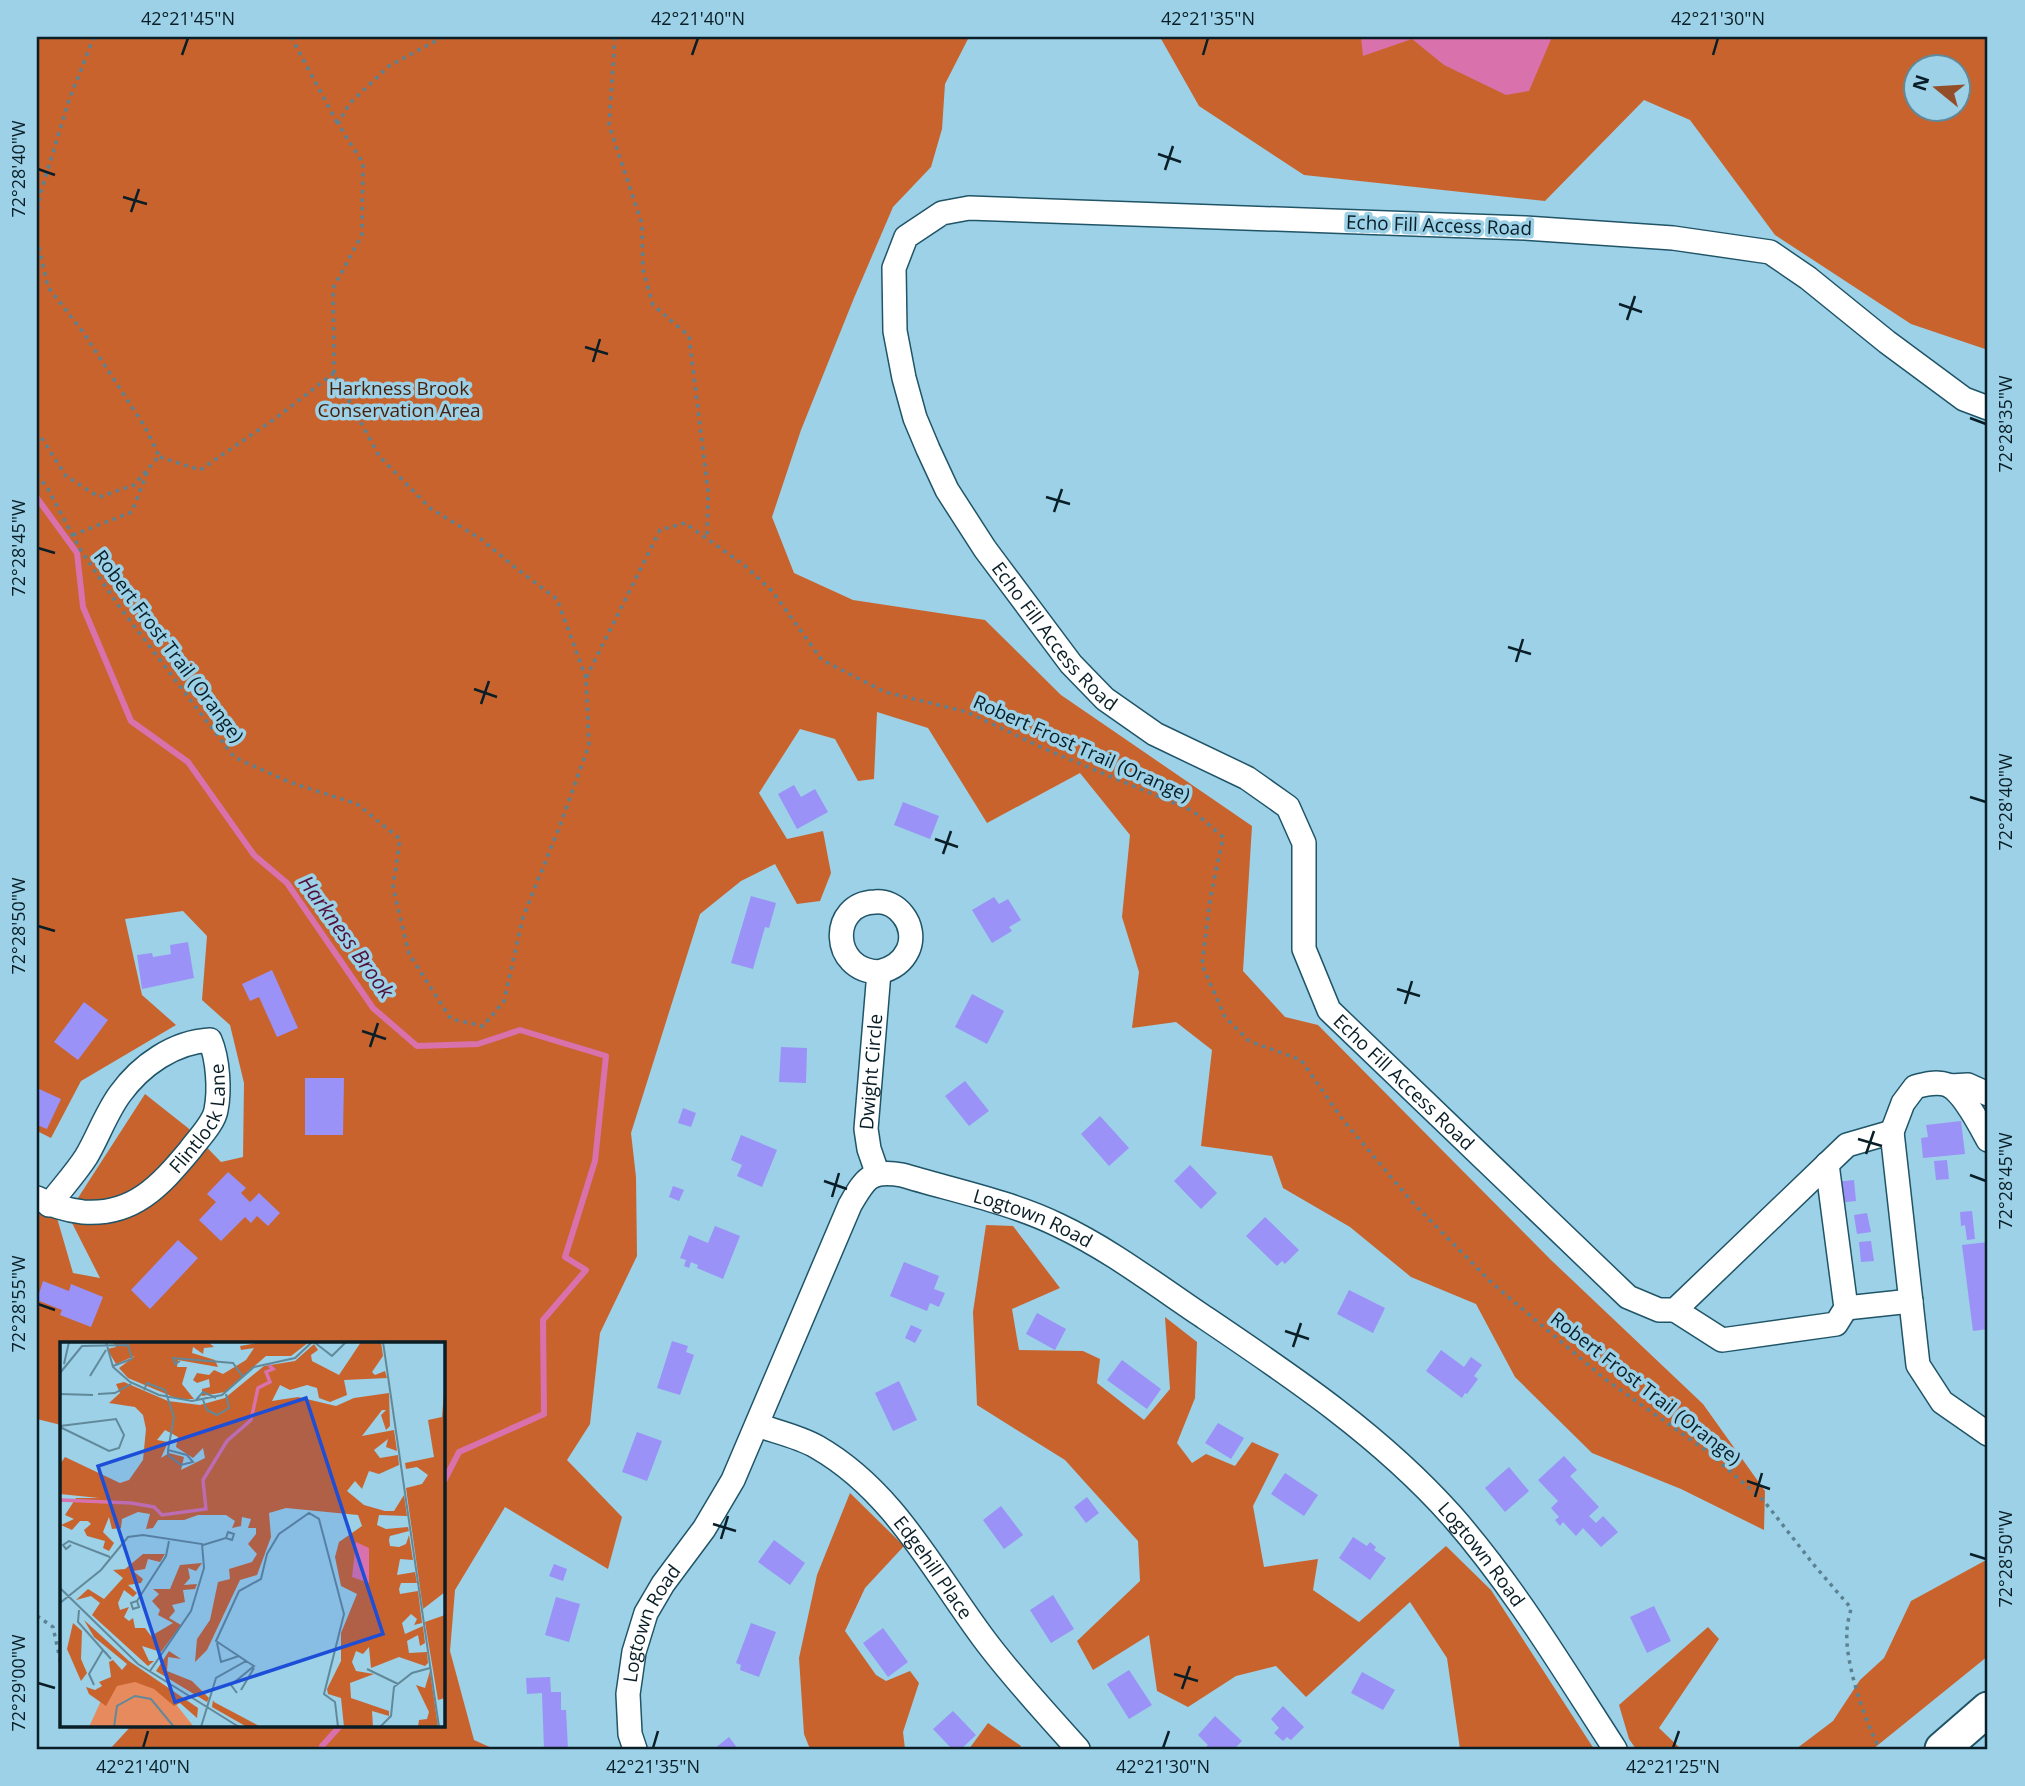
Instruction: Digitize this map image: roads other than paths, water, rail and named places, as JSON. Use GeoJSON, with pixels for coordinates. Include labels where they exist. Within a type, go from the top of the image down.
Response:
{"type":"FeatureCollection","features":[{"type":"Feature","properties":{"kind":"highway"},"geometry":{"type":"LineString","coordinates":[[1941,1749],[1988,1709]]}},
{"type":"Feature","properties":{"kind":"street","name":"Echo Fill Access Road"},"geometry":{"type":"LineString","coordinates":[[1675,1310],[1659,1310],[1628,1297],[1329,1010],[1304,949],[1304,843],[1288,807],[1247,778],[1155,734],[1105,699],[1070,664],[985,549],[947,490],[915,418],[895,331],[894,268],[905,237],[942,213],[969,208],[1525,228],[1673,238],[1770,253],[1808,278],[1887,342],[1964,399],[1988,408]]}},
{"type":"Feature","properties":{"kind":"street","name":"Dwight Circle"},"geometry":{"type":"LineString","coordinates":[[877,1172],[866,1129],[879,972]]}},
{"type":"Feature","properties":{"kind":"street","name":"Flintlock Lane"},"geometry":{"type":"LineString","coordinates":[[210,1040],[217,1057],[216,1111],[198,1140],[169,1175],[137,1202],[117,1211],[66,1210],[43,1201],[85,1158],[119,1095],[141,1070],[191,1041],[210,1040]]}},
{"type":"Feature","properties":{"kind":"street"},"geometry":{"type":"LineString","coordinates":[[1988,1094],[1968,1085],[1933,1083],[1915,1087],[1903,1103],[1892,1132],[1918,1365],[1942,1402],[1988,1434]]}},
{"type":"Feature","properties":{"kind":"street"},"geometry":{"type":"LineString","coordinates":[[1950,1086],[1973,1111],[1988,1140]]}},
{"type":"Feature","properties":{"kind":"street"},"geometry":{"type":"LineString","coordinates":[[1827,1164],[1846,1308],[1836,1324],[1722,1340],[1675,1310],[1827,1164],[1847,1145],[1892,1132]]}},
{"type":"Feature","properties":{"kind":"street","name":"Logtown Road"},"geometry":{"type":"LineString","coordinates":[[635,1749],[630,1734],[628,1694],[634,1652],[646,1613],[663,1584],[714,1513],[733,1480],[850,1205],[868,1178],[877,1172],[902,1175],[1056,1224],[1143,1275],[1364,1431],[1401,1462],[1451,1516],[1508,1585],[1615,1749]]}},
{"type":"Feature","properties":{"kind":"street"},"geometry":{"type":"LineString","coordinates":[[1846,1308],[1911,1301]]}},
{"type":"Feature","properties":{"kind":"street","name":"Edgehill Place"},"geometry":{"type":"LineString","coordinates":[[757,1425],[814,1445],[838,1460],[871,1487],[896,1513],[984,1639],[1078,1749]]}},
{"type":"Feature","properties":{"kind":"waterway","name":"Harkness Brook"},"geometry":{"type":"LineString","coordinates":[[37,498],[77,553],[83,607],[131,721],[188,762],[254,855],[287,883],[373,1008],[417,1046],[478,1044],[520,1030],[606,1056],[595,1161],[565,1257],[586,1270],[543,1320],[544,1414],[459,1452],[444,1481]]}},
{"type":"Feature","properties":{"kind":"waterway","name":"Harkness Brook"},"geometry":{"type":"LineString","coordinates":[[322,1749],[340,1726]]}},
{"type":"Feature","properties":{"kind":"park label","name":"Harkness Brook Conservation Area"},"geometry":{"type":"Point","coordinates":[399,399]}}]}
